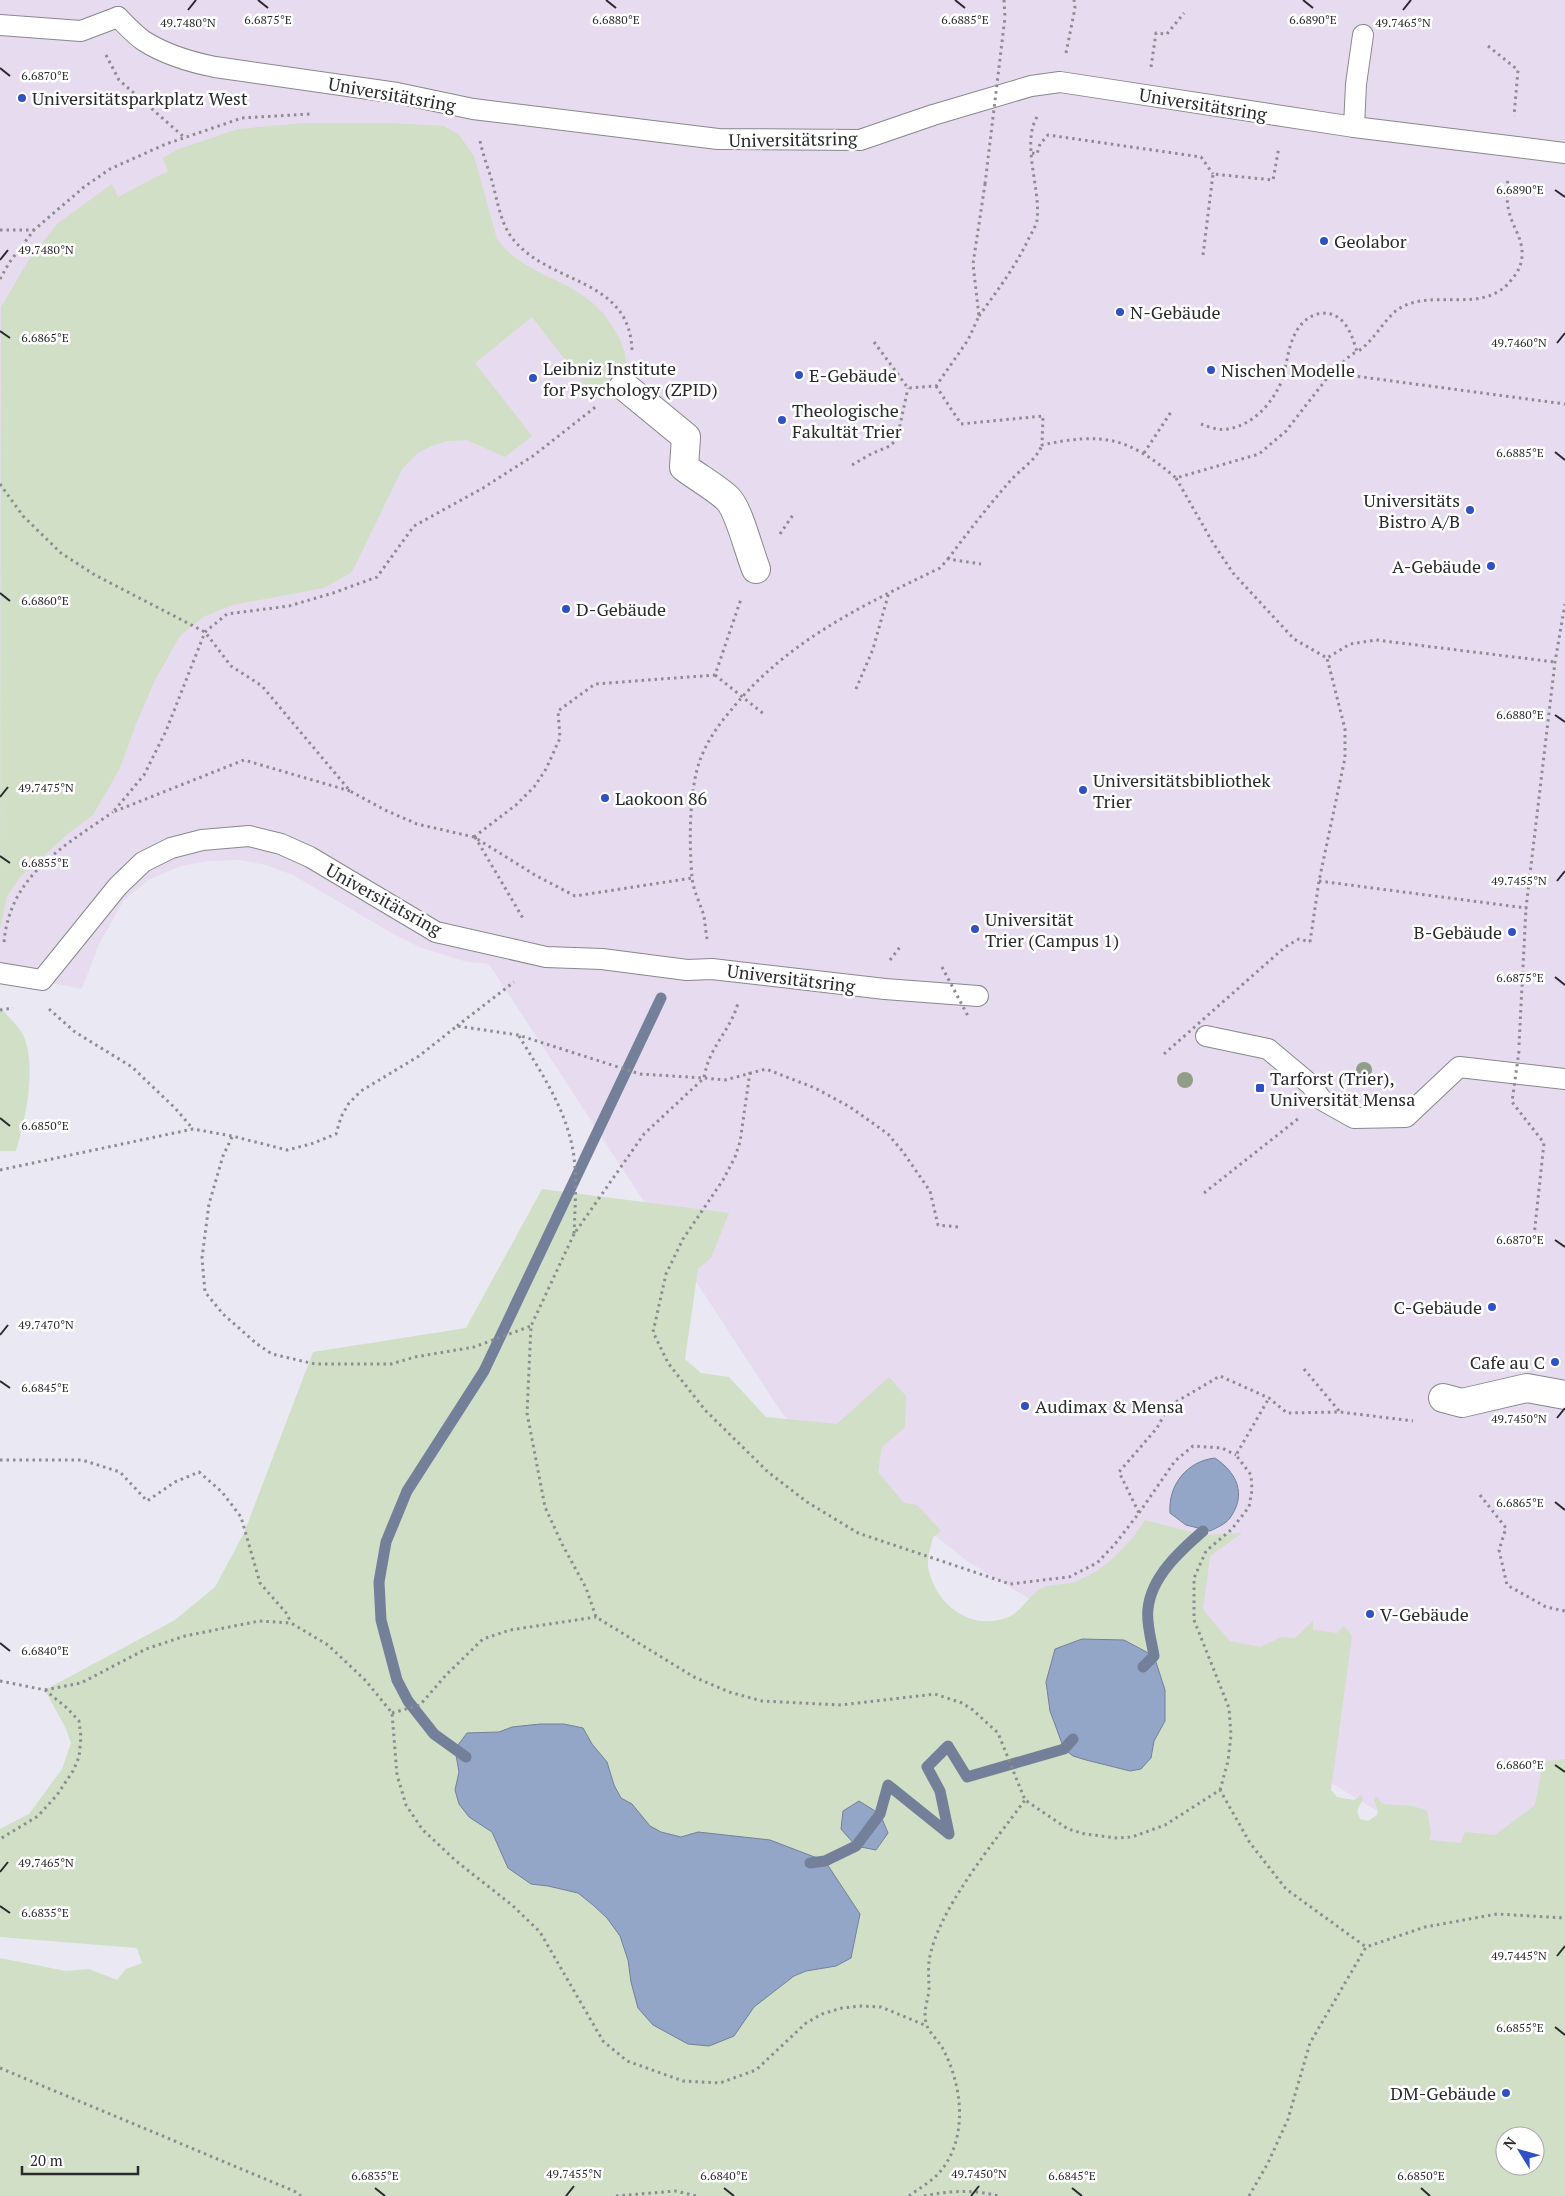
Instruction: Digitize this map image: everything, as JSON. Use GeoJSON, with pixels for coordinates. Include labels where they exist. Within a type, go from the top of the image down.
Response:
{"type":"FeatureCollection","features":[{"type":"Feature","properties":{"kind":"street"},"geometry":{"type":"LineString","coordinates":[[624,386],[686,437],[684,467],[729,500],[739,521],[746,546],[756,569]]}},
{"type":"Feature","properties":{"kind":"street"},"geometry":{"type":"LineString","coordinates":[[1443,1398],[1462,1403],[1526,1388],[1565,1396]]}},
{"type":"Feature","properties":{"kind":"lane","name":"Universitätsring"},"geometry":{"type":"LineString","coordinates":[[0,25],[81,31],[91,27],[119,8],[142,40],[161,51],[188,61],[215,67],[397,93],[473,109],[718,140],[860,140],[933,114],[1031,86],[1060,82],[1354,127],[1565,153]]}},
{"type":"Feature","properties":{"kind":"lane"},"geometry":{"type":"LineString","coordinates":[[1354,127],[1356,84],[1363,35]]}},
{"type":"Feature","properties":{"kind":"lane","name":"Universitätsring"},"geometry":{"type":"LineString","coordinates":[[1,973],[42,980],[118,886],[143,862],[171,848],[202,840],[249,836],[281,844],[310,857],[436,932],[546,957],[602,959],[687,970],[712,969],[885,989],[978,996]]}},
{"type":"Feature","properties":{"kind":"lane"},"geometry":{"type":"LineString","coordinates":[[1206,1036],[1268,1049],[1311,1085],[1322,1100],[1354,1118],[1406,1117],[1459,1067],[1565,1079]]}},
{"type":"Feature","properties":{"kind":"path"},"geometry":{"type":"LineString","coordinates":[[979,316],[973,264],[1006,17],[1004,0]]}},
{"type":"Feature","properties":{"kind":"path"},"geometry":{"type":"LineString","coordinates":[[936,386],[968,340],[979,316],[1021,255],[1037,221],[1036,184],[1032,153],[1035,119],[1060,82],[1075,8],[1074,0]]}},
{"type":"Feature","properties":{"kind":"path"},"geometry":{"type":"LineString","coordinates":[[1150,70],[1156,33],[1167,34],[1184,13]]}},
{"type":"Feature","properties":{"kind":"path"},"geometry":{"type":"LineString","coordinates":[[91,27],[119,80],[186,138]]}},
{"type":"Feature","properties":{"kind":"path"},"geometry":{"type":"LineString","coordinates":[[1488,46],[1518,70],[1514,123]]}},
{"type":"Feature","properties":{"kind":"path"},"geometry":{"type":"LineString","coordinates":[[113,812],[144,775],[166,731],[205,632],[227,614],[288,606],[334,593],[377,577],[414,526],[483,488],[533,456],[624,386],[632,362],[632,344],[628,326],[611,300],[529,256],[510,235],[502,218],[480,143],[473,109]]}},
{"type":"Feature","properties":{"kind":"path"},"geometry":{"type":"LineString","coordinates":[[0,279],[9,263],[34,230],[84,187],[110,169],[166,144],[242,118],[288,114],[318,114]]}},
{"type":"Feature","properties":{"kind":"path"},"geometry":{"type":"LineString","coordinates":[[1213,174],[1274,180],[1283,117]]}},
{"type":"Feature","properties":{"kind":"path"},"geometry":{"type":"LineString","coordinates":[[1032,153],[1038,154],[1040,144],[1048,135],[1201,158],[1213,174],[1203,255]]}},
{"type":"Feature","properties":{"kind":"path"},"geometry":{"type":"LineString","coordinates":[[1176,478],[1259,454],[1286,431],[1331,373],[1352,354],[1366,346],[1397,310],[1411,304],[1441,300],[1485,298],[1498,293],[1508,284],[1518,271],[1522,256],[1520,240],[1510,217],[1508,206],[1509,170]]}},
{"type":"Feature","properties":{"kind":"path"},"geometry":{"type":"LineString","coordinates":[[0,230],[34,230]]}},
{"type":"Feature","properties":{"kind":"path"},"geometry":{"type":"LineString","coordinates":[[1202,424],[1227,430],[1256,417],[1271,399],[1281,382],[1294,334],[1309,316],[1327,312],[1338,316],[1349,329],[1357,352]]}},
{"type":"Feature","properties":{"kind":"path"},"geometry":{"type":"LineString","coordinates":[[852,465],[890,446],[897,439],[908,388],[874,342]]}},
{"type":"Feature","properties":{"kind":"path"},"geometry":{"type":"LineString","coordinates":[[1331,373],[1565,404]]}},
{"type":"Feature","properties":{"kind":"path"},"geometry":{"type":"LineString","coordinates":[[908,388],[936,386]]}},
{"type":"Feature","properties":{"kind":"path"},"geometry":{"type":"LineString","coordinates":[[712,969],[704,917],[692,878],[694,791],[700,761],[708,742],[721,722],[744,694],[792,651],[821,629],[889,592],[940,568],[987,508],[1040,451],[1042,445],[1042,416],[961,424],[936,386]]}},
{"type":"Feature","properties":{"kind":"path"},"geometry":{"type":"LineString","coordinates":[[1144,453],[1171,412]]}},
{"type":"Feature","properties":{"kind":"path"},"geometry":{"type":"LineString","coordinates":[[1042,445],[1065,440],[1100,438],[1116,440],[1144,453],[1176,478],[1212,543],[1233,573],[1294,639],[1327,658],[1345,729],[1345,758],[1319,881],[1310,942],[1299,940],[1285,947],[1164,1054]]}},
{"type":"Feature","properties":{"kind":"path"},"geometry":{"type":"LineString","coordinates":[[0,484],[23,516],[61,553],[95,575],[205,632],[231,666],[262,686],[350,791]]}},
{"type":"Feature","properties":{"kind":"path"},"geometry":{"type":"LineString","coordinates":[[714,675],[728,632],[747,585],[793,515]]}},
{"type":"Feature","properties":{"kind":"path"},"geometry":{"type":"LineString","coordinates":[[948,559],[981,564]]}},
{"type":"Feature","properties":{"kind":"path"},"geometry":{"type":"LineString","coordinates":[[856,689],[873,649],[889,592]]}},
{"type":"Feature","properties":{"kind":"path"},"geometry":{"type":"LineString","coordinates":[[1534,1236],[1544,1143],[1512,1102],[1519,1051],[1526,908],[1555,662],[1565,604]]}},
{"type":"Feature","properties":{"kind":"path"},"geometry":{"type":"LineString","coordinates":[[1327,658],[1350,644],[1376,640],[1555,662]]}},
{"type":"Feature","properties":{"kind":"path"},"geometry":{"type":"LineString","coordinates":[[474,836],[516,805],[534,787],[546,769],[560,738],[558,710],[595,684],[714,675],[766,715]]}},
{"type":"Feature","properties":{"kind":"path"},"geometry":{"type":"LineString","coordinates":[[1,973],[5,926],[10,909],[22,887],[41,866],[63,847],[113,812],[244,760],[350,791],[385,810],[417,824],[474,836],[536,875],[575,896],[692,878]]}},
{"type":"Feature","properties":{"kind":"path"},"geometry":{"type":"LineString","coordinates":[[0,1170],[28,1162],[44,1162],[193,1130],[232,1136],[286,1150],[310,1144],[336,1134],[349,1103],[361,1091],[419,1056],[546,957],[474,836]]}},
{"type":"Feature","properties":{"kind":"path"},"geometry":{"type":"LineString","coordinates":[[1319,881],[1526,908]]}},
{"type":"Feature","properties":{"kind":"path"},"geometry":{"type":"LineString","coordinates":[[942,967],[970,1018]]}},
{"type":"Feature","properties":{"kind":"path"},"geometry":{"type":"LineString","coordinates":[[596,1617],[586,1588],[562,1544],[545,1507],[538,1477],[527,1413],[531,1326],[574,1234],[644,1134],[704,1078],[707,1062],[736,1009],[745,974]]}},
{"type":"Feature","properties":{"kind":"path"},"geometry":{"type":"LineString","coordinates":[[47,1007],[75,1032],[132,1067],[175,1108],[193,1130]]}},
{"type":"Feature","properties":{"kind":"path"},"geometry":{"type":"LineString","coordinates":[[457,1026],[518,1035],[640,1074],[725,1080],[766,1068],[814,1088],[850,1107],[880,1129],[903,1152],[930,1191],[938,1225],[958,1227]]}},
{"type":"Feature","properties":{"kind":"path"},"geometry":{"type":"LineString","coordinates":[[518,1035],[553,1094],[566,1123],[574,1157],[576,1190],[574,1234]]}},
{"type":"Feature","properties":{"kind":"path"},"geometry":{"type":"LineString","coordinates":[[392,1713],[420,1705],[446,1675],[483,1639],[525,1627],[596,1617],[694,1677],[729,1692],[762,1701],[840,1705],[935,1694],[962,1703],[973,1710],[998,1733],[1024,1800],[1068,1829],[1085,1834],[1117,1838],[1132,1837],[1165,1825],[1220,1790],[1228,1761],[1230,1735],[1229,1708],[1194,1620],[1194,1578],[1206,1551],[1231,1530],[1249,1507],[1252,1490],[1251,1475],[1236,1455],[1222,1448],[1193,1446],[1175,1461],[1139,1513],[1115,1544],[1097,1563],[1069,1577],[1010,1584],[858,1533],[807,1502],[768,1472],[705,1410],[668,1363],[653,1332],[666,1274],[682,1239],[723,1180],[735,1157],[740,1142],[750,1072]]}},
{"type":"Feature","properties":{"kind":"path"},"geometry":{"type":"LineString","coordinates":[[232,1136],[223,1156],[209,1204],[202,1258],[205,1292],[244,1333],[272,1354],[315,1364],[391,1364],[415,1357],[474,1347],[531,1326]]}},
{"type":"Feature","properties":{"kind":"path"},"geometry":{"type":"LineString","coordinates":[[1204,1193],[1272,1139]]}},
{"type":"Feature","properties":{"kind":"path"},"geometry":{"type":"LineString","coordinates":[[1304,1369],[1340,1412]]}},
{"type":"Feature","properties":{"kind":"path"},"geometry":{"type":"LineString","coordinates":[[1139,1513],[1119,1472],[1156,1428],[1169,1406],[1220,1376],[1269,1398],[1287,1413],[1340,1412],[1413,1421]]}},
{"type":"Feature","properties":{"kind":"path"},"geometry":{"type":"LineString","coordinates":[[1236,1455],[1269,1398]]}},
{"type":"Feature","properties":{"kind":"path"},"geometry":{"type":"LineString","coordinates":[[0,1460],[82,1460],[120,1472],[147,1501],[175,1482],[199,1472],[222,1492],[241,1517],[260,1583],[287,1614],[291,1623]]}},
{"type":"Feature","properties":{"kind":"path"},"geometry":{"type":"LineString","coordinates":[[1480,1495],[1506,1528],[1499,1550],[1507,1585],[1546,1608],[1565,1611]]}},
{"type":"Feature","properties":{"kind":"path"},"geometry":{"type":"LineString","coordinates":[[0,1681],[45,1690],[81,1683],[146,1649],[185,1636],[259,1621],[291,1623],[328,1645],[366,1681],[392,1713],[397,1775],[406,1805],[422,1829],[456,1861],[512,1904],[540,1932],[603,2042],[627,2061],[684,2081],[720,2083],[756,2070],[806,2023],[822,2014],[842,2008],[861,2006],[881,2007],[928,2026]]}},
{"type":"Feature","properties":{"kind":"path"},"geometry":{"type":"LineString","coordinates":[[0,1839],[38,1816],[57,1795],[73,1771],[79,1757],[81,1737],[79,1721],[68,1708],[45,1690]]}},
{"type":"Feature","properties":{"kind":"path"},"geometry":{"type":"LineString","coordinates":[[1220,1790],[1250,1843],[1286,1889],[1366,1947]]}},
{"type":"Feature","properties":{"kind":"path"},"geometry":{"type":"LineString","coordinates":[[909,2196],[938,2174],[948,2160],[958,2132],[959,2118],[956,2082],[944,2050],[928,2026],[924,2010],[929,1990],[929,1961],[935,1939],[957,1897],[1024,1800]]}},
{"type":"Feature","properties":{"kind":"path"},"geometry":{"type":"LineString","coordinates":[[1249,2196],[1268,2163],[1288,2119],[1310,2043],[1366,1947],[1425,1927],[1497,1914],[1565,1918]]}},
{"type":"Feature","properties":{"kind":"path"},"geometry":{"type":"LineString","coordinates":[[0,2068],[294,2191],[301,2196]]}},
{"type":"Feature","properties":{"kind":"path"},"geometry":{"type":"LineString","coordinates":[[616,2196],[676,2191],[697,2196]]}},
{"type":"Feature","properties":{"kind":"path"},"geometry":{"type":"LineString","coordinates":[[924,2196],[940,2193],[980,2191],[998,2196]]}},
{"type":"Feature","properties":{"kind":"shaded area","name":"Universität Trier (Campus 1)"},"geometry":{"type":"Polygon","coordinates":[[[0,0],[1565,0],[1565,1862],[1443,1851],[967,1561],[783,1415],[489,964],[467,962],[419,947],[293,875],[266,865],[240,860],[208,861],[181,866],[150,879],[124,900],[99,944],[82,989],[0,973],[0,0]]]}},
{"type":"Feature","properties":{"kind":"green space"},"geometry":{"type":"Polygon","coordinates":[[[306,123],[388,123],[444,126],[459,135],[474,156],[497,239],[509,253],[539,272],[571,288],[600,310],[620,339],[625,352],[626,362],[619,373],[591,393],[532,317],[475,363],[532,436],[505,457],[467,440],[448,441],[431,446],[418,453],[402,469],[352,572],[324,588],[232,605],[203,617],[180,636],[155,680],[120,768],[93,815],[69,833],[21,876],[7,896],[0,929],[1,307],[28,261],[57,224],[112,184],[118,197],[168,171],[163,158],[176,150],[238,129],[306,123]]]}},
{"type":"Feature","properties":{"kind":"green space"},"geometry":{"type":"Polygon","coordinates":[[[0,1007],[22,1033],[28,1050],[30,1079],[26,1110],[16,1151],[0,1151],[0,1007]]]}},
{"type":"Feature","properties":{"kind":"green space"},"geometry":{"type":"Polygon","coordinates":[[[542,1189],[729,1213],[711,1258],[698,1269],[685,1359],[701,1373],[729,1377],[766,1417],[837,1424],[889,1377],[906,1396],[905,1427],[882,1447],[878,1472],[904,1503],[917,1505],[941,1531],[933,1537],[928,1567],[938,1592],[946,1603],[956,1611],[979,1621],[1006,1618],[1021,1608],[1034,1594],[1044,1587],[1071,1583],[1082,1579],[1103,1566],[1131,1540],[1145,1520],[1202,1535],[1242,1533],[1210,1556],[1203,1610],[1230,1641],[1260,1647],[1282,1637],[1295,1638],[1313,1621],[1313,1630],[1337,1633],[1344,1626],[1352,1636],[1331,1790],[1337,1797],[1354,1800],[1361,1795],[1363,1799],[1357,1811],[1360,1819],[1368,1821],[1377,1815],[1378,1810],[1374,1800],[1376,1796],[1382,1804],[1413,1806],[1427,1811],[1431,1832],[1429,1840],[1461,1843],[1465,1832],[1495,1835],[1535,1805],[1543,1762],[1565,1759],[1565,2196],[0,2196],[0,1958],[66,1971],[89,1969],[117,1980],[126,1969],[142,1963],[137,1948],[0,1937],[0,1829],[29,1814],[62,1769],[71,1743],[66,1729],[45,1690],[175,1620],[215,1587],[244,1533],[313,1352],[466,1328],[542,1189]]]}},
{"type":"Feature","properties":{"kind":"water"},"geometry":{"type":"Polygon","coordinates":[[[1215,1458],[1234,1477],[1239,1492],[1238,1501],[1230,1518],[1210,1531],[1186,1525],[1170,1513],[1170,1503],[1176,1484],[1188,1469],[1205,1460],[1215,1458]]]}},
{"type":"Feature","properties":{"kind":"water"},"geometry":{"type":"Polygon","coordinates":[[[1082,1639],[1124,1640],[1154,1656],[1165,1690],[1165,1721],[1154,1741],[1151,1758],[1141,1769],[1130,1771],[1086,1760],[1073,1756],[1064,1749],[1050,1711],[1046,1682],[1055,1649],[1082,1639]]]}},
{"type":"Feature","properties":{"kind":"water"},"geometry":{"type":"Polygon","coordinates":[[[564,1724],[583,1728],[592,1744],[607,1762],[614,1785],[621,1798],[632,1804],[650,1826],[661,1832],[681,1837],[698,1832],[770,1840],[825,1861],[860,1914],[851,1958],[836,1966],[806,1971],[794,1976],[754,2007],[734,2036],[709,2046],[688,2044],[653,2025],[638,2008],[631,1982],[628,1960],[620,1936],[607,1918],[578,1893],[531,1884],[508,1868],[492,1832],[469,1817],[459,1804],[455,1790],[459,1772],[455,1749],[467,1733],[499,1732],[512,1727],[564,1724]]]}},
{"type":"Feature","properties":{"kind":"water"},"geometry":{"type":"Polygon","coordinates":[[[859,1801],[880,1814],[888,1833],[876,1850],[856,1846],[841,1829],[843,1811],[859,1801]]]}},
{"type":"Feature","properties":{"kind":"waterway"},"geometry":{"type":"LineString","coordinates":[[466,1757],[434,1734],[408,1701],[397,1680],[381,1620],[379,1582],[386,1542],[407,1491],[484,1371],[661,998]]}},
{"type":"Feature","properties":{"kind":"waterway"},"geometry":{"type":"LineString","coordinates":[[1143,1667],[1154,1656],[1148,1627],[1150,1597],[1168,1565],[1203,1531]]}},
{"type":"Feature","properties":{"kind":"waterway"},"geometry":{"type":"LineString","coordinates":[[810,1863],[825,1861],[856,1846],[880,1814],[888,1785],[949,1834],[940,1791],[927,1767],[948,1746],[967,1777],[1064,1749],[1073,1739]]}},
{"type":"Feature","properties":{"kind":"place","name":"Universitätsparkplatz West"},"geometry":{"type":"Point","coordinates":[22,98]}},
{"type":"Feature","properties":{"kind":"place","name":"Geolabor"},"geometry":{"type":"Point","coordinates":[1324,241]}},
{"type":"Feature","properties":{"kind":"place","name":"N-Gebäude"},"geometry":{"type":"Point","coordinates":[1120,312]}},
{"type":"Feature","properties":{"kind":"place","name":"Nischen Modelle"},"geometry":{"type":"Point","coordinates":[1211,370]}},
{"type":"Feature","properties":{"kind":"place","name":"E-Gebäude"},"geometry":{"type":"Point","coordinates":[799,375]}},
{"type":"Feature","properties":{"kind":"place","name":"Leibniz Institute for Psychology (ZPID)"},"geometry":{"type":"Point","coordinates":[533,378]}},
{"type":"Feature","properties":{"kind":"place","name":"Theologische Fakultät Trier"},"geometry":{"type":"Point","coordinates":[782,420]}},
{"type":"Feature","properties":{"kind":"place","name":"Universitäts Bistro A/B"},"geometry":{"type":"Point","coordinates":[1470,510]}},
{"type":"Feature","properties":{"kind":"place","name":"A-Gebäude"},"geometry":{"type":"Point","coordinates":[1491,566]}},
{"type":"Feature","properties":{"kind":"place","name":"D-Gebäude"},"geometry":{"type":"Point","coordinates":[566,609]}},
{"type":"Feature","properties":{"kind":"place","name":"Universitätsbibliothek Trier"},"geometry":{"type":"Point","coordinates":[1083,790]}},
{"type":"Feature","properties":{"kind":"place","name":"Laokoon 86"},"geometry":{"type":"Point","coordinates":[605,798]}},
{"type":"Feature","properties":{"kind":"place","name":"Universität Trier (Campus 1)"},"geometry":{"type":"Point","coordinates":[975,929]}},
{"type":"Feature","properties":{"kind":"place","name":"B-Gebäude"},"geometry":{"type":"Point","coordinates":[1512,932]}},
{"type":"Feature","properties":{"kind":"place","name":"Tarforst (Trier), Universität Mensa"},"geometry":{"type":"Point","coordinates":[1260,1088]}},
{"type":"Feature","properties":{"kind":"place","name":"C-Gebäude"},"geometry":{"type":"Point","coordinates":[1492,1307]}},
{"type":"Feature","properties":{"kind":"place","name":"Cafe au C"},"geometry":{"type":"Point","coordinates":[1555,1362]}},
{"type":"Feature","properties":{"kind":"place","name":"Audimax & Mensa"},"geometry":{"type":"Point","coordinates":[1025,1406]}},
{"type":"Feature","properties":{"kind":"place","name":"V-Gebäude"},"geometry":{"type":"Point","coordinates":[1370,1614]}},
{"type":"Feature","properties":{"kind":"place","name":"DM-Gebäude"},"geometry":{"type":"Point","coordinates":[1506,2093]}}]}
